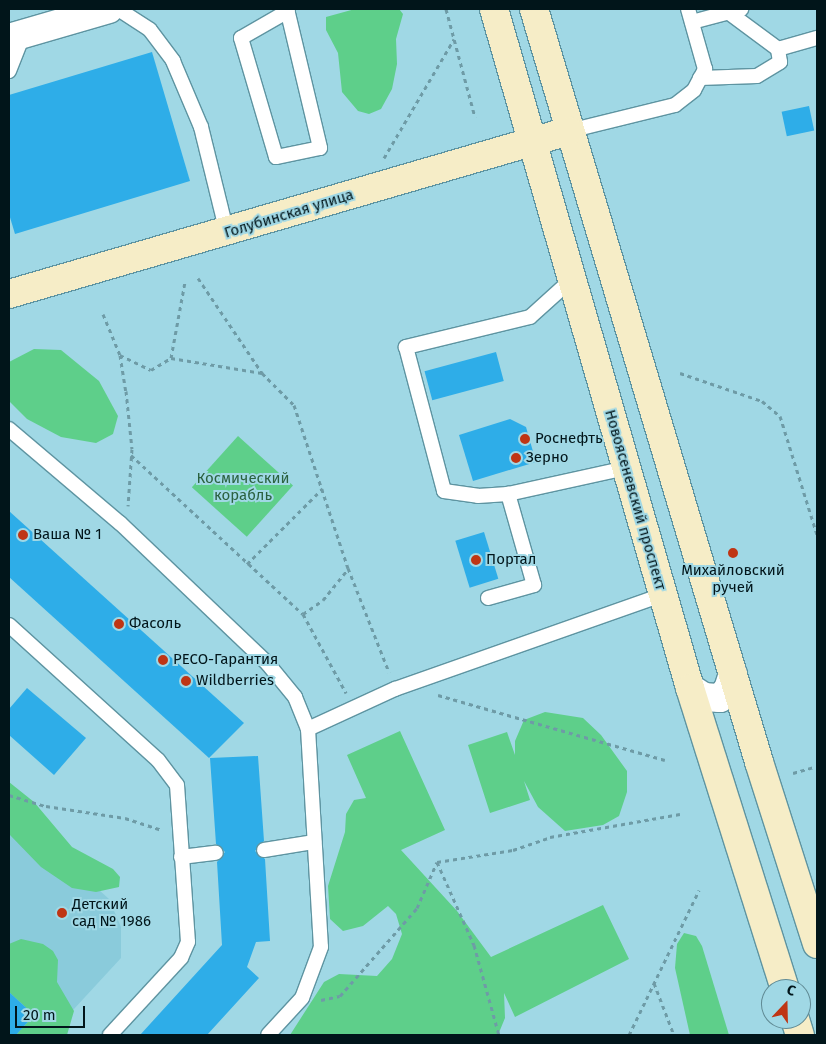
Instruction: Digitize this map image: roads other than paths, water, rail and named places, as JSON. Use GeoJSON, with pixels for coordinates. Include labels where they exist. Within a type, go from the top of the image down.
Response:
{"type":"FeatureCollection","features":[{"type":"Feature","properties":{"kind":"main road","name":"Новоясеневский проспект"},"geometry":{"type":"LineString","coordinates":[[494,9],[662,595],[782,979]]}},
{"type":"Feature","properties":{"kind":"main road"},"geometry":{"type":"LineString","coordinates":[[534,9],[733,674],[817,944]]}},
{"type":"Feature","properties":{"kind":"main road","name":"Голубинская улица"},"geometry":{"type":"LineString","coordinates":[[9,294],[227,234],[569,131]]}},
{"type":"Feature","properties":{"kind":"street"},"geometry":{"type":"LineString","coordinates":[[16,36],[109,9]]}},
{"type":"Feature","properties":{"kind":"street"},"geometry":{"type":"LineString","coordinates":[[690,688],[704,697],[720,698],[728,689],[733,674]]}},
{"type":"Feature","properties":{"kind":"lane"},"geometry":{"type":"LineString","coordinates":[[118,9],[150,30],[173,61],[201,127],[227,234]]}},
{"type":"Feature","properties":{"kind":"lane"},"geometry":{"type":"LineString","coordinates":[[569,131],[676,105],[694,90],[705,69],[688,9]]}},
{"type":"Feature","properties":{"kind":"lane"},"geometry":{"type":"LineString","coordinates":[[287,10],[320,148],[276,157],[241,38],[287,10]]}},
{"type":"Feature","properties":{"kind":"lane"},"geometry":{"type":"LineString","coordinates":[[692,22],[735,10],[778,49],[780,62],[757,76],[700,78]]}},
{"type":"Feature","properties":{"kind":"lane"},"geometry":{"type":"LineString","coordinates":[[9,71],[16,36]]}},
{"type":"Feature","properties":{"kind":"lane"},"geometry":{"type":"LineString","coordinates":[[778,49],[817,38]]}},
{"type":"Feature","properties":{"kind":"lane"},"geometry":{"type":"LineString","coordinates":[[571,280],[530,317],[406,347],[444,491],[478,496],[508,494],[626,468]]}},
{"type":"Feature","properties":{"kind":"lane"},"geometry":{"type":"LineString","coordinates":[[9,429],[120,523],[268,664],[295,697],[308,729],[321,947],[302,998],[268,1035]]}},
{"type":"Feature","properties":{"kind":"lane"},"geometry":{"type":"LineString","coordinates":[[488,598],[534,585],[508,494]]}},
{"type":"Feature","properties":{"kind":"lane"},"geometry":{"type":"LineString","coordinates":[[308,729],[395,689],[662,595]]}},
{"type":"Feature","properties":{"kind":"lane"},"geometry":{"type":"LineString","coordinates":[[9,626],[170,772],[177,785],[188,942],[181,958],[110,1035]]}},
{"type":"Feature","properties":{"kind":"lane"},"geometry":{"type":"LineString","coordinates":[[264,850],[314,842]]}},
{"type":"Feature","properties":{"kind":"lane"},"geometry":{"type":"LineString","coordinates":[[181,857],[216,854]]}},
{"type":"Feature","properties":{"kind":"place","name":"Роснефть"},"geometry":{"type":"Point","coordinates":[525,439]}},
{"type":"Feature","properties":{"kind":"place","name":"Зерно"},"geometry":{"type":"Point","coordinates":[516,458]}},
{"type":"Feature","properties":{"kind":"place","name":"Ваша № 1"},"geometry":{"type":"Point","coordinates":[23,535]}},
{"type":"Feature","properties":{"kind":"place","name":"Михайловский ручей"},"geometry":{"type":"Point","coordinates":[733,553]}},
{"type":"Feature","properties":{"kind":"place","name":"Портал"},"geometry":{"type":"Point","coordinates":[476,560]}},
{"type":"Feature","properties":{"kind":"place","name":"Фасоль"},"geometry":{"type":"Point","coordinates":[119,624]}},
{"type":"Feature","properties":{"kind":"place","name":"РЕСО-Гарантия"},"geometry":{"type":"Point","coordinates":[163,660]}},
{"type":"Feature","properties":{"kind":"place","name":"Wildberries"},"geometry":{"type":"Point","coordinates":[186,681]}},
{"type":"Feature","properties":{"kind":"place","name":"Детский сад № 1986"},"geometry":{"type":"Point","coordinates":[62,913]}},
{"type":"Feature","properties":{"kind":"park label","name":"Космический корабль"},"geometry":{"type":"Point","coordinates":[243,486]}}]}
